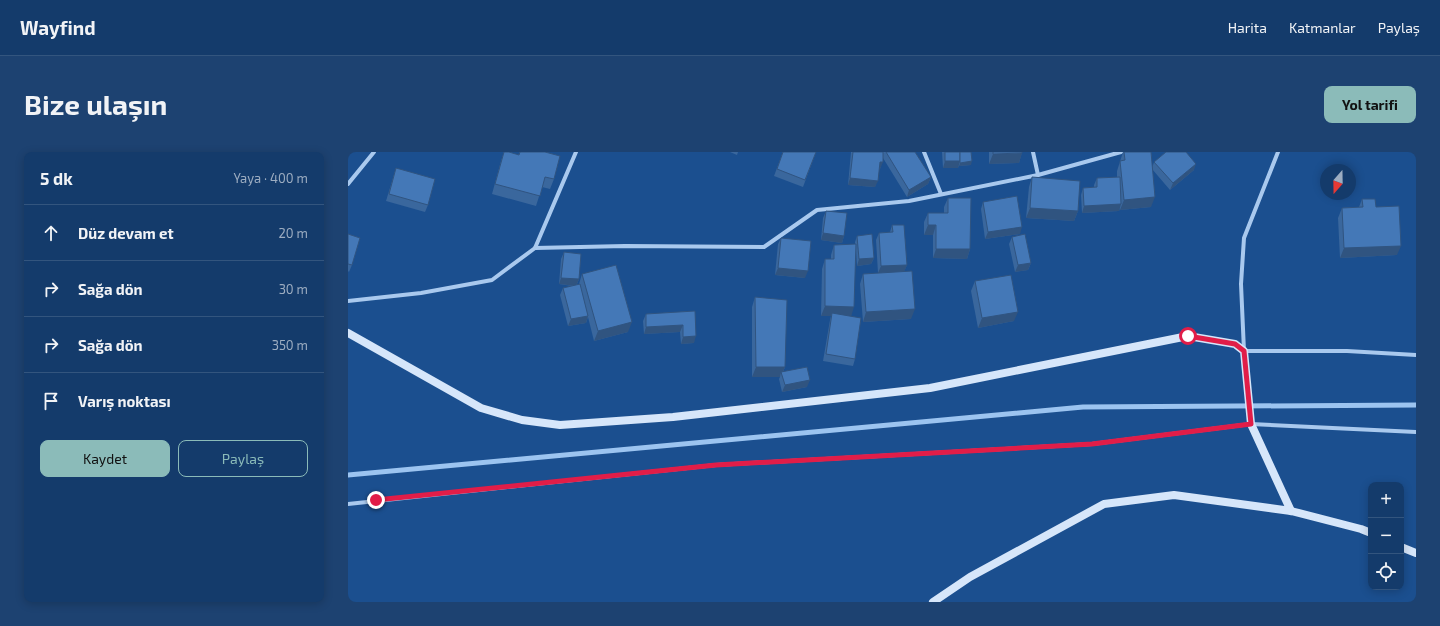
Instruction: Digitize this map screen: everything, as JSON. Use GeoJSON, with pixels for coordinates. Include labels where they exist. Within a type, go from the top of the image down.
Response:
{"type":"FeatureCollection","features":[{"type":"Feature","properties":{"kind":"street"},"geometry":{"type":"LineString","coordinates":[[348,184],[374,152]]}},
{"type":"Feature","properties":{"kind":"street"},"geometry":{"type":"LineString","coordinates":[[348,301],[421,293],[492,280],[535,248],[576,152]]}},
{"type":"Feature","properties":{"kind":"street"},"geometry":{"type":"LineString","coordinates":[[924,152],[941,194]]}},
{"type":"Feature","properties":{"kind":"street"},"geometry":{"type":"LineString","coordinates":[[1033,152],[1038,176]]}},
{"type":"Feature","properties":{"kind":"street"},"geometry":{"type":"LineString","coordinates":[[535,248],[625,246],[764,246],[817,210],[909,201],[1038,176],[1120,152]]}},
{"type":"Feature","properties":{"kind":"street"},"geometry":{"type":"LineString","coordinates":[[1278,152],[1244,238],[1241,284],[1244,351],[1250,420],[1291,511]]}},
{"type":"Feature","properties":{"kind":"street"},"geometry":{"type":"LineString","coordinates":[[348,333],[481,408],[522,420],[560,425],[673,417],[930,388],[1188,336],[1235,344],[1244,351],[1347,351],[1416,355]]}},
{"type":"Feature","properties":{"kind":"street"},"geometry":{"type":"LineString","coordinates":[[348,504],[716,465],[1092,444],[1250,420],[1416,432]]}},
{"type":"Feature","properties":{"kind":"street"},"geometry":{"type":"LineString","coordinates":[[933,602],[970,577],[1104,504],[1174,495],[1291,511],[1368,532]]}},
{"type":"Feature","properties":{"kind":"street"},"geometry":{"type":"LineString","coordinates":[[1404,548],[1416,553]]}},
{"type":"Feature","properties":{"kind":"building"},"geometry":{"type":"Polygon","coordinates":[[[504,152],[519,155],[520,152],[545,152],[560,156],[554,179],[545,177],[540,196],[495,184],[504,152]]]}},
{"type":"Feature","properties":{"kind":"building"},"geometry":{"type":"Polygon","coordinates":[[[783,152],[816,152],[805,180],[777,169],[783,152]]]}},
{"type":"Feature","properties":{"kind":"building"},"geometry":{"type":"Polygon","coordinates":[[[853,152],[883,152],[883,162],[880,162],[878,181],[850,178],[853,152]]]}},
{"type":"Feature","properties":{"kind":"building"},"geometry":{"type":"Polygon","coordinates":[[[886,152],[915,152],[931,177],[909,190],[886,152]]]}},
{"type":"Feature","properties":{"kind":"building"},"geometry":{"type":"Polygon","coordinates":[[[945,152],[960,152],[960,161],[945,161],[945,152]]]}},
{"type":"Feature","properties":{"kind":"building"},"geometry":{"type":"Polygon","coordinates":[[[960,152],[971,152],[972,161],[960,163],[960,152]]]}},
{"type":"Feature","properties":{"kind":"building"},"geometry":{"type":"Polygon","coordinates":[[[993,152],[1022,152],[1022,153],[993,154],[993,152]]]}},
{"type":"Feature","properties":{"kind":"building"},"geometry":{"type":"Polygon","coordinates":[[[1124,152],[1151,152],[1155,197],[1124,200],[1120,161],[1125,160],[1124,152]]]}},
{"type":"Feature","properties":{"kind":"building"},"geometry":{"type":"Polygon","coordinates":[[[1166,152],[1186,152],[1196,164],[1173,183],[1154,162],[1166,152]]]}},
{"type":"Feature","properties":{"kind":"building"},"geometry":{"type":"Polygon","coordinates":[[[396,168],[435,179],[428,205],[389,194],[396,168]]]}},
{"type":"Feature","properties":{"kind":"building"},"geometry":{"type":"Polygon","coordinates":[[[1032,177],[1080,181],[1078,211],[1030,208],[1032,177]]]}},
{"type":"Feature","properties":{"kind":"building"},"geometry":{"type":"Polygon","coordinates":[[[1120,177],[1121,204],[1084,206],[1083,188],[1097,187],[1097,178],[1120,177]]]}},
{"type":"Feature","properties":{"kind":"building"},"geometry":{"type":"Polygon","coordinates":[[[1017,196],[1022,227],[988,232],[983,202],[1017,196]]]}},
{"type":"Feature","properties":{"kind":"building"},"geometry":{"type":"Polygon","coordinates":[[[948,198],[971,198],[970,249],[936,249],[936,225],[928,225],[928,213],[948,213],[948,198]]]}},
{"type":"Feature","properties":{"kind":"building"},"geometry":{"type":"Polygon","coordinates":[[[1362,199],[1375,199],[1376,207],[1399,206],[1401,246],[1344,248],[1342,208],[1363,207],[1362,199]]]}},
{"type":"Feature","properties":{"kind":"building"},"geometry":{"type":"Polygon","coordinates":[[[826,211],[847,213],[844,236],[823,233],[826,211]]]}},
{"type":"Feature","properties":{"kind":"building"},"geometry":{"type":"Polygon","coordinates":[[[892,225],[904,225],[907,265],[881,266],[879,233],[893,232],[892,225]]]}},
{"type":"Feature","properties":{"kind":"building"},"geometry":{"type":"Polygon","coordinates":[[[348,234],[360,238],[352,265],[348,264],[348,234]]]}},
{"type":"Feature","properties":{"kind":"building"},"geometry":{"type":"Polygon","coordinates":[[[872,234],[874,258],[859,259],[857,236],[872,234]]]}},
{"type":"Feature","properties":{"kind":"building"},"geometry":{"type":"Polygon","coordinates":[[[1025,234],[1031,263],[1018,265],[1012,237],[1025,234]]]}},
{"type":"Feature","properties":{"kind":"building"},"geometry":{"type":"Polygon","coordinates":[[[781,238],[811,241],[808,271],[778,268],[781,238]]]}},
{"type":"Feature","properties":{"kind":"building"},"geometry":{"type":"Polygon","coordinates":[[[856,244],[854,307],[825,306],[825,259],[834,259],[834,245],[856,244]]]}},
{"type":"Feature","properties":{"kind":"building"},"geometry":{"type":"Polygon","coordinates":[[[564,252],[581,254],[579,279],[561,278],[564,252]]]}},
{"type":"Feature","properties":{"kind":"building"},"geometry":{"type":"Polygon","coordinates":[[[616,265],[632,322],[598,331],[582,274],[616,265]]]}},
{"type":"Feature","properties":{"kind":"building"},"geometry":{"type":"Polygon","coordinates":[[[912,271],[915,309],[866,312],[863,274],[912,271]]]}},
{"type":"Feature","properties":{"kind":"building"},"geometry":{"type":"Polygon","coordinates":[[[1011,275],[1018,312],[982,318],[975,281],[1011,275]]]}},
{"type":"Feature","properties":{"kind":"building"},"geometry":{"type":"Polygon","coordinates":[[[580,284],[588,316],[571,319],[563,288],[580,284]]]}},
{"type":"Feature","properties":{"kind":"building"},"geometry":{"type":"Polygon","coordinates":[[[755,297],[787,300],[785,367],[756,367],[755,297]]]}},
{"type":"Feature","properties":{"kind":"building"},"geometry":{"type":"Polygon","coordinates":[[[695,311],[696,336],[683,337],[683,325],[646,327],[646,314],[695,311]]]}},
{"type":"Feature","properties":{"kind":"building"},"geometry":{"type":"Polygon","coordinates":[[[832,313],[861,318],[855,359],[826,354],[832,313]]]}},
{"type":"Feature","properties":{"kind":"building"},"geometry":{"type":"Polygon","coordinates":[[[807,367],[810,380],[785,385],[781,372],[807,367]]]}},
{"type":"Feature","properties":{"kind":"waterway"},"geometry":{"type":"LineString","coordinates":[[348,475],[1083,407],[1416,405]]}},
{"type":"Feature","properties":{"kind":"route"},"geometry":{"type":"LineString","coordinates":[[376,500],[716,465],[1092,444],[1251,424],[1244,351],[1235,344],[1188,336]]}}]}
